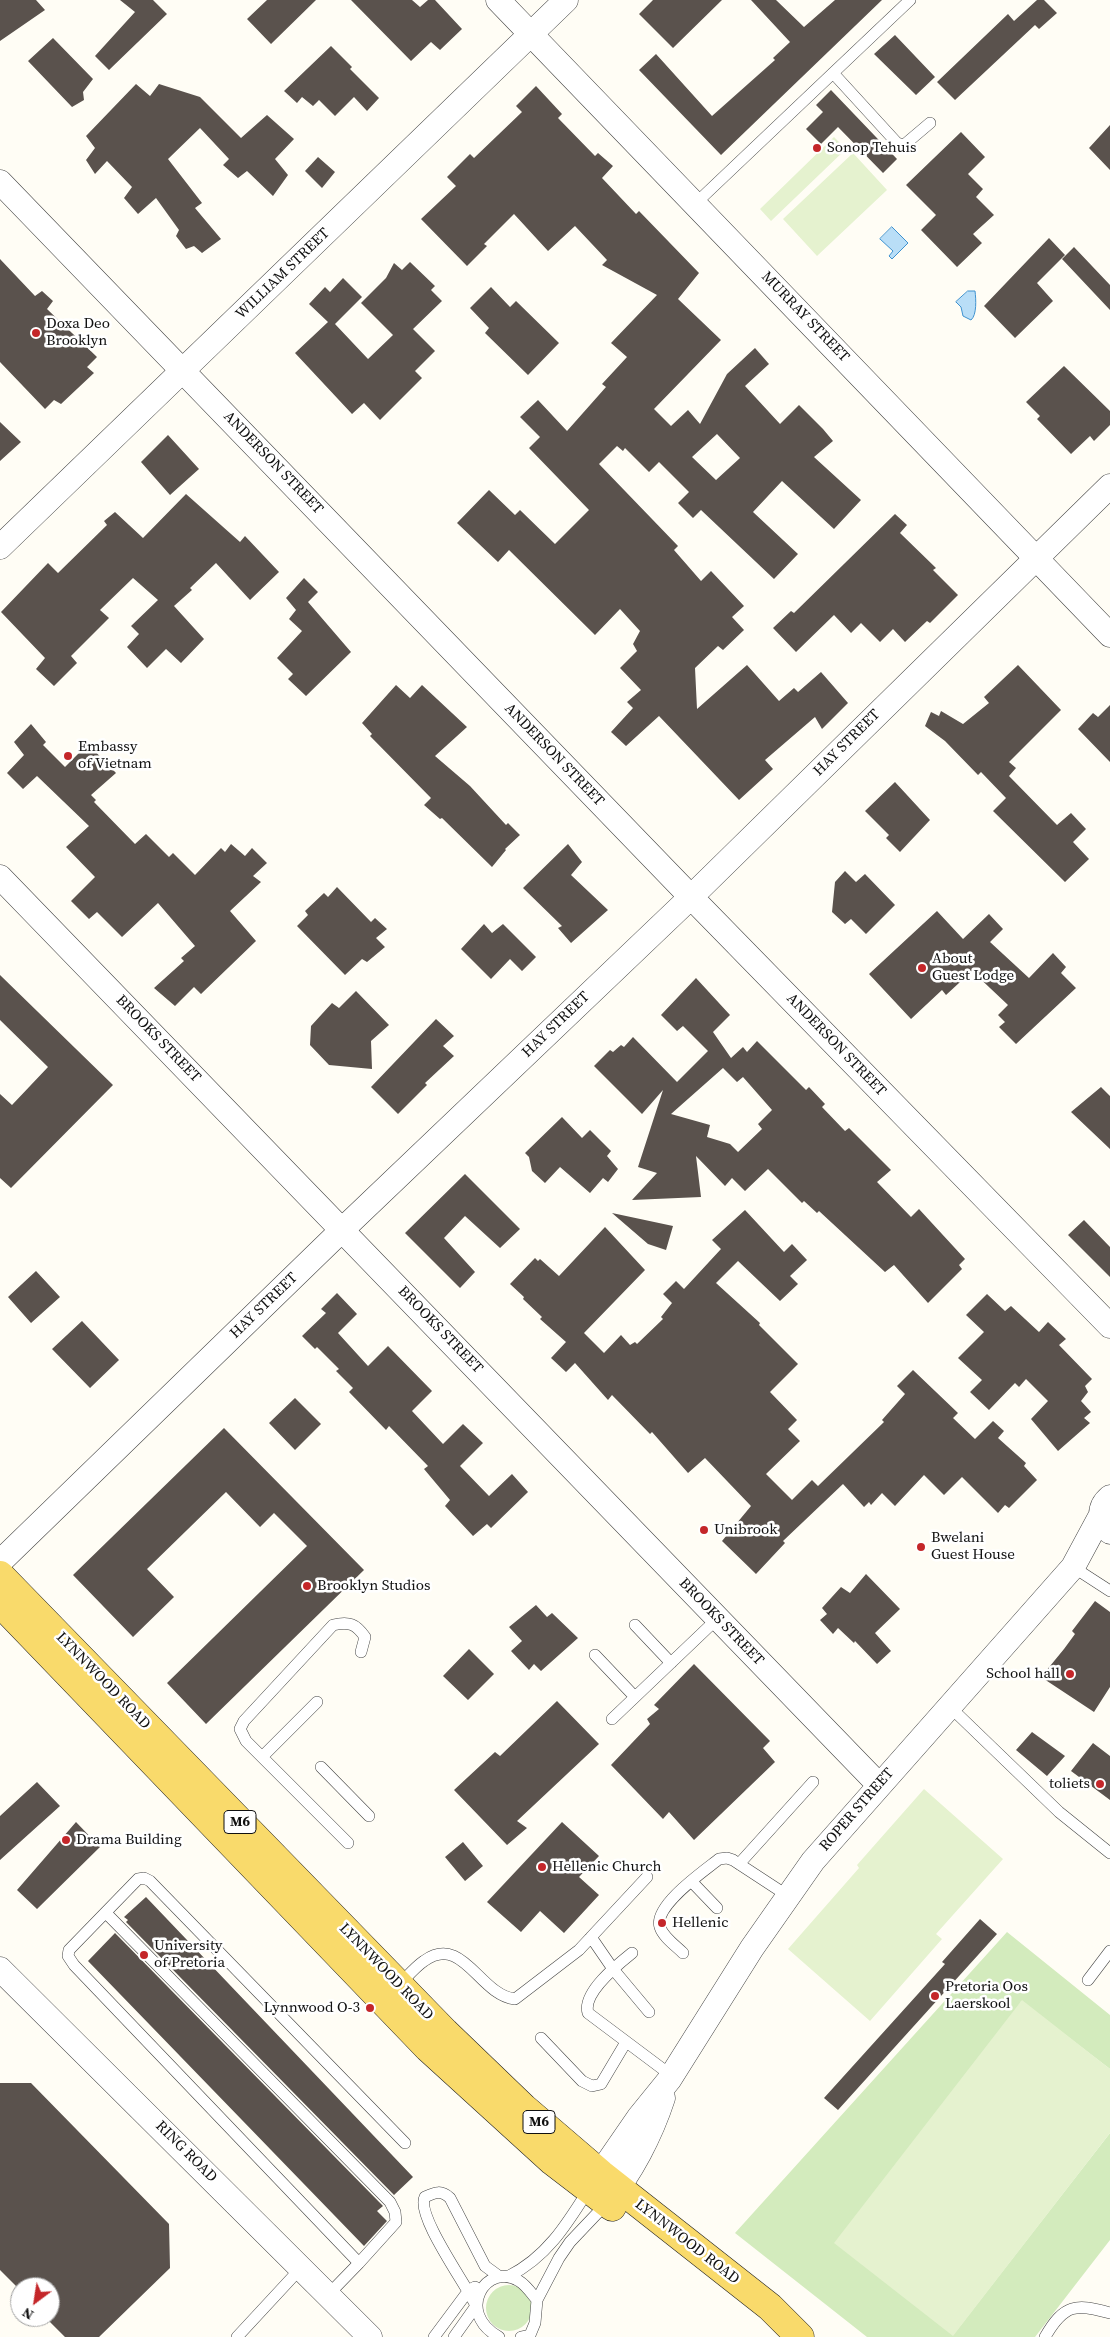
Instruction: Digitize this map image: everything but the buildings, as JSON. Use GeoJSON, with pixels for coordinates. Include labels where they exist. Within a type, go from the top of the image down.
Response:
{"type":"FeatureCollection","features":[{"type":"Feature","properties":{"kind":"main road","name":"LYNNWOOD ROAD"},"geometry":{"type":"LineString","coordinates":[[0,1575],[399,1985],[604,2189],[699,2277],[783,2337]]}},
{"type":"Feature","properties":{"kind":"main road","name":"LYNNWOOD ROAD"},"geometry":{"type":"LineString","coordinates":[[0,1602],[428,2048],[505,2120],[770,2307],[800,2337]]}},
{"type":"Feature","properties":{"kind":"street","name":"MURRAY STREET"},"geometry":{"type":"LineString","coordinates":[[498,0],[1110,635]]}},
{"type":"Feature","properties":{"kind":"street","name":"WILLIAM STREET"},"geometry":{"type":"LineString","coordinates":[[0,547],[566,0]]}},
{"type":"Feature","properties":{"kind":"street","name":"ANDERSON STREET"},"geometry":{"type":"LineString","coordinates":[[1,186],[183,370],[691,897],[1110,1326]]}},
{"type":"Feature","properties":{"kind":"street","name":"HAY STREET"},"geometry":{"type":"LineString","coordinates":[[0,1562],[342,1229],[691,897],[1110,486]]}},
{"type":"Feature","properties":{"kind":"street","name":"BROOKS STREET"},"geometry":{"type":"LineString","coordinates":[[0,876],[879,1785]]}},
{"type":"Feature","properties":{"kind":"street","name":"ROPER STREET"},"geometry":{"type":"LineString","coordinates":[[604,2189],[639,2117],[671,2078],[752,1948],[813,1861],[1074,1565],[1107,1515]]}},
{"type":"Feature","properties":{"kind":"street","name":"ROPER STREET"},"geometry":{"type":"LineString","coordinates":[[1074,1565],[1110,1543]]}},
{"type":"Feature","properties":{"kind":"street","name":"RING ROAD"},"geometry":{"type":"LineString","coordinates":[[0,1969],[250,2215],[300,2269],[370,2337]]}},
{"type":"Feature","properties":{"kind":"lane"},"geometry":{"type":"LineString","coordinates":[[695,204],[910,0]]}},
{"type":"Feature","properties":{"kind":"lane"},"geometry":{"type":"LineString","coordinates":[[833,73],[897,143],[904,145],[930,124]]}},
{"type":"Feature","properties":{"kind":"lane"},"geometry":{"type":"LineString","coordinates":[[1074,1565],[1110,1591]]}},
{"type":"Feature","properties":{"kind":"lane"},"geometry":{"type":"LineString","coordinates":[[612,1719],[718,1618]]}},
{"type":"Feature","properties":{"kind":"lane"},"geometry":{"type":"LineString","coordinates":[[348,1843],[262,1757],[242,1735],[240,1729],[244,1721],[333,1625],[345,1622],[358,1626],[365,1637],[362,1652]]}},
{"type":"Feature","properties":{"kind":"lane"},"geometry":{"type":"LineString","coordinates":[[634,1624],[670,1663]]}},
{"type":"Feature","properties":{"kind":"lane"},"geometry":{"type":"LineString","coordinates":[[594,1655],[635,1696]]}},
{"type":"Feature","properties":{"kind":"lane"},"geometry":{"type":"LineString","coordinates":[[262,1757],[317,1702]]}},
{"type":"Feature","properties":{"kind":"lane"},"geometry":{"type":"LineString","coordinates":[[949,1706],[1047,1801],[1110,1853]]}},
{"type":"Feature","properties":{"kind":"lane"},"geometry":{"type":"LineString","coordinates":[[321,1767],[369,1816]]}},
{"type":"Feature","properties":{"kind":"lane"},"geometry":{"type":"LineString","coordinates":[[739,1864],[813,1782]]}},
{"type":"Feature","properties":{"kind":"lane"},"geometry":{"type":"LineString","coordinates":[[683,1953],[663,1932],[659,1920],[666,1905],[719,1859],[727,1858],[739,1864],[788,1896]]}},
{"type":"Feature","properties":{"kind":"lane"},"geometry":{"type":"LineString","coordinates":[[399,1985],[424,1961],[441,1952],[458,1956],[495,1993],[504,1998],[515,1999],[579,1950],[647,1877]]}},
{"type":"Feature","properties":{"kind":"lane"},"geometry":{"type":"LineString","coordinates":[[359,2263],[74,1965],[68,1956],[69,1950],[138,1879],[144,1878],[150,1881],[405,2143]]}},
{"type":"Feature","properties":{"kind":"lane"},"geometry":{"type":"LineString","coordinates":[[692,1882],[717,1908]]}},
{"type":"Feature","properties":{"kind":"lane"},"geometry":{"type":"LineString","coordinates":[[106,1913],[390,2202],[395,2212],[396,2222],[327,2296]]}},
{"type":"Feature","properties":{"kind":"lane"},"geometry":{"type":"LineString","coordinates":[[591,1937],[613,1969],[649,2012]]}},
{"type":"Feature","properties":{"kind":"lane"},"geometry":{"type":"LineString","coordinates":[[1088,1980],[1110,1950]]}},
{"type":"Feature","properties":{"kind":"lane"},"geometry":{"type":"LineString","coordinates":[[632,1953],[613,1969],[589,1997],[586,2006],[588,2013],[671,2078]]}},
{"type":"Feature","properties":{"kind":"lane"},"geometry":{"type":"LineString","coordinates":[[541,2038],[582,2081],[592,2086],[601,2084],[626,2042]]}},
{"type":"Feature","properties":{"kind":"lane"},"geometry":{"type":"LineString","coordinates":[[434,2337],[469,2290],[528,2267],[548,2249],[604,2189]]}},
{"type":"Feature","properties":{"kind":"lane"},"geometry":{"type":"LineString","coordinates":[[526,2336],[536,2323],[538,2300],[553,2268],[604,2189]]}},
{"type":"Feature","properties":{"kind":"lane"},"geometry":{"type":"LineString","coordinates":[[500,2337],[483,2325],[469,2290],[450,2266],[424,2208],[424,2199],[436,2192],[442,2192],[450,2198],[485,2266],[500,2278],[520,2281],[538,2300]]}},
{"type":"Feature","properties":{"kind":"lane"},"geometry":{"type":"LineString","coordinates":[[237,2337],[300,2269]]}},
{"type":"Feature","properties":{"kind":"lane"},"geometry":{"type":"LineString","coordinates":[[454,2337],[476,2306],[483,2288],[500,2278]]}},
{"type":"Feature","properties":{"kind":"lane"},"geometry":{"type":"LineString","coordinates":[[1045,2337],[1062,2314],[1071,2308],[1086,2306],[1110,2313]]}},
{"type":"Feature","properties":{"kind":"green space"},"geometry":{"type":"Polygon","coordinates":[[[834,137],[846,149],[771,221],[760,209],[834,137]]]}},
{"type":"Feature","properties":{"kind":"green space"},"geometry":{"type":"Polygon","coordinates":[[[853,153],[887,190],[817,256],[783,219],[853,153]]]}},
{"type":"Feature","properties":{"kind":"green space"},"geometry":{"type":"Polygon","coordinates":[[[924,1789],[1003,1859],[936,1934],[942,1939],[870,2021],[788,1949],[859,1868],[857,1865],[924,1789]]]}},
{"type":"Feature","properties":{"kind":"green space"},"geometry":{"type":"Polygon","coordinates":[[[1007,1932],[1110,2015],[1110,2069],[1021,2001],[953,2335],[1110,2133],[1110,2240],[1035,2337],[867,2337],[735,2233],[1007,1932]]]}},
{"type":"Feature","properties":{"kind":"green space"},"geometry":{"type":"Polygon","coordinates":[[[1022,2000],[1110,2069],[1110,2133],[953,2336],[834,2243],[1022,2000]]]}},
{"type":"Feature","properties":{"kind":"green space"},"geometry":{"type":"Polygon","coordinates":[[[504,2285],[514,2285],[528,2295],[532,2308],[528,2321],[522,2327],[514,2331],[504,2331],[490,2321],[486,2313],[486,2303],[496,2289],[504,2285]]]}},
{"type":"Feature","properties":{"kind":"water"},"geometry":{"type":"Polygon","coordinates":[[[892,227],[908,243],[892,259],[889,256],[893,251],[880,239],[892,227]]]}},
{"type":"Feature","properties":{"kind":"water"},"geometry":{"type":"Polygon","coordinates":[[[968,291],[975,291],[975,311],[971,320],[963,316],[961,307],[956,302],[968,291]]]}},
{"type":"Feature","properties":{"kind":"place","name":"Sonop Tehuis"},"geometry":{"type":"Point","coordinates":[817,148]}},
{"type":"Feature","properties":{"kind":"place","name":"Doxa Deo Brooklyn"},"geometry":{"type":"Point","coordinates":[36,333]}},
{"type":"Feature","properties":{"kind":"place","name":"Embassy of Vietnam"},"geometry":{"type":"Point","coordinates":[68,756]}},
{"type":"Feature","properties":{"kind":"place","name":"About Guest Lodge"},"geometry":{"type":"Point","coordinates":[922,968]}},
{"type":"Feature","properties":{"kind":"place","name":"Unibrook"},"geometry":{"type":"Point","coordinates":[704,1530]}},
{"type":"Feature","properties":{"kind":"place","name":"Bwelani Guest House"},"geometry":{"type":"Point","coordinates":[921,1547]}},
{"type":"Feature","properties":{"kind":"place","name":"Brooklyn Studios"},"geometry":{"type":"Point","coordinates":[307,1586]}},
{"type":"Feature","properties":{"kind":"place","name":"School hall"},"geometry":{"type":"Point","coordinates":[1070,1674]}},
{"type":"Feature","properties":{"kind":"place","name":"toliets"},"geometry":{"type":"Point","coordinates":[1100,1784]}},
{"type":"Feature","properties":{"kind":"place","name":"Drama Building"},"geometry":{"type":"Point","coordinates":[66,1840]}},
{"type":"Feature","properties":{"kind":"place","name":"Hellenic Church"},"geometry":{"type":"Point","coordinates":[542,1867]}},
{"type":"Feature","properties":{"kind":"place","name":"Hellenic"},"geometry":{"type":"Point","coordinates":[662,1923]}},
{"type":"Feature","properties":{"kind":"place","name":"University of Pretoria"},"geometry":{"type":"Point","coordinates":[144,1955]}},
{"type":"Feature","properties":{"kind":"place","name":"Pretoria Oos Laerskool"},"geometry":{"type":"Point","coordinates":[935,1996]}},
{"type":"Feature","properties":{"kind":"place","name":"Lynnwood O-3"},"geometry":{"type":"Point","coordinates":[370,2008]}}]}
